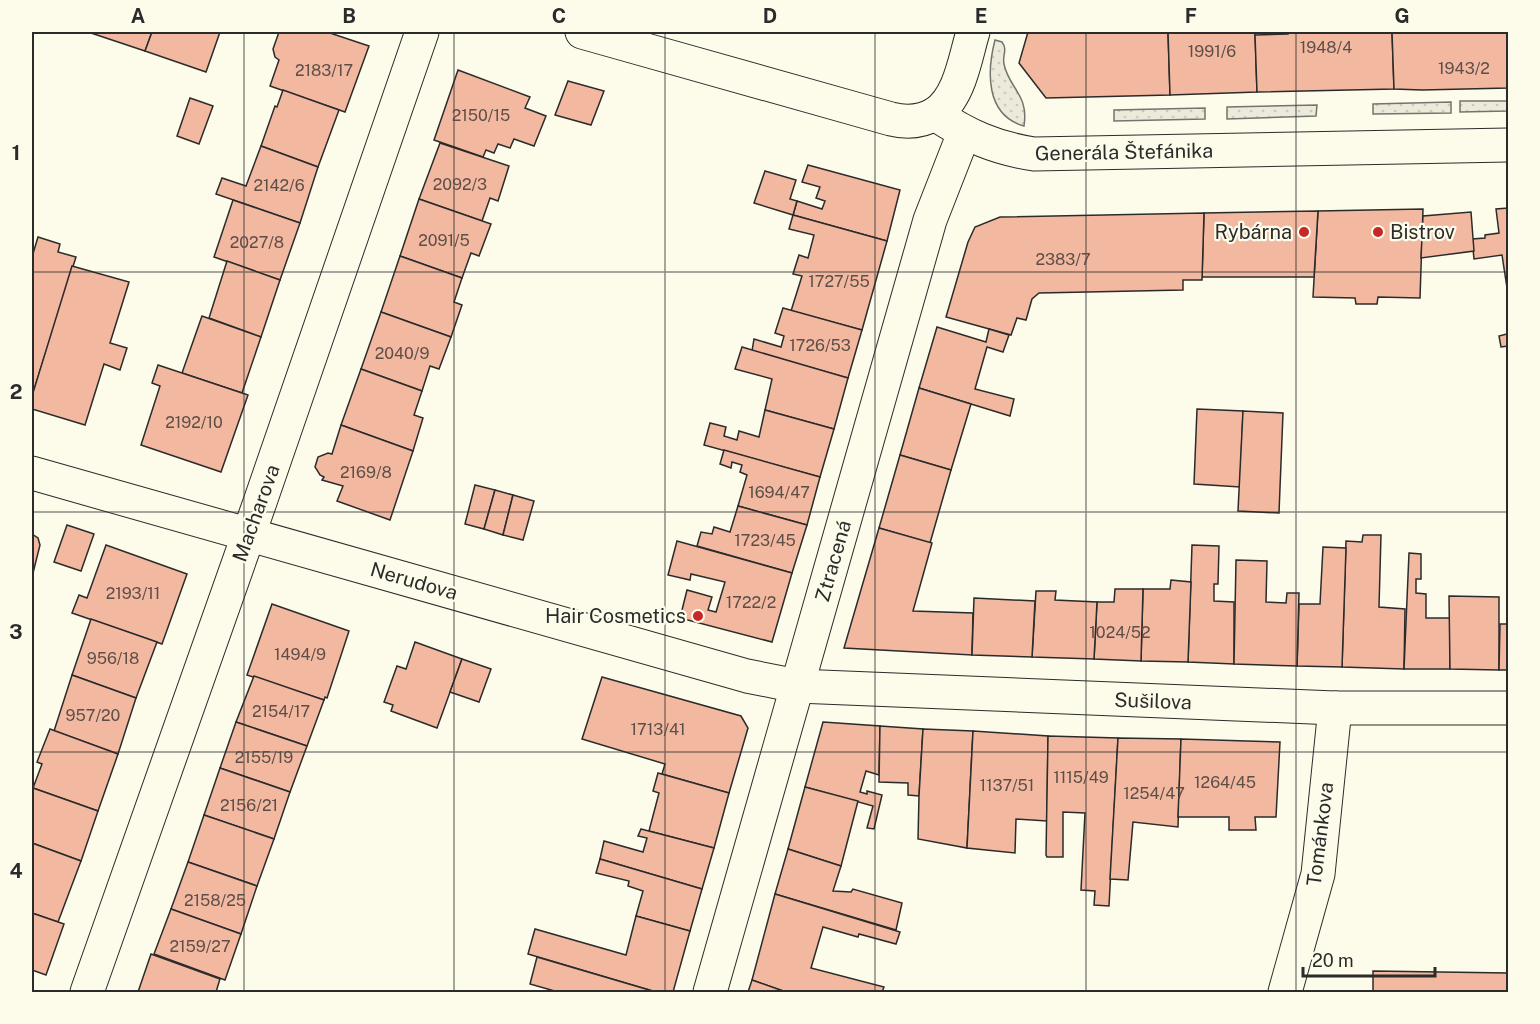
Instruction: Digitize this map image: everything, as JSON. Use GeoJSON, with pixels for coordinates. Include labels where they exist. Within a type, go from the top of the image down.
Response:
{"type":"FeatureCollection","features":[{"type":"Feature","properties":{"kind":"street","name":"Macharova"},"geometry":{"type":"LineString","coordinates":[[87,993],[249,534],[422,32]]}},
{"type":"Feature","properties":{"kind":"street"},"geometry":{"type":"LineString","coordinates":[[582,32],[891,119],[916,121],[924,120],[946,105],[953,94],[973,32]]}},
{"type":"Feature","properties":{"kind":"street","name":"Generála Štefánika"},"geometry":{"type":"LineString","coordinates":[[935,114],[964,133],[987,143],[1013,151],[1034,154],[1509,145]]}},
{"type":"Feature","properties":{"kind":"street","name":"Ztracená"},"geometry":{"type":"LineString","coordinates":[[710,993],[930,220],[964,133]]}},
{"type":"Feature","properties":{"kind":"street","name":"Nerudova"},"geometry":{"type":"LineString","coordinates":[[32,473],[747,676],[797,686]]}},
{"type":"Feature","properties":{"kind":"street","name":"Sušilova"},"geometry":{"type":"LineString","coordinates":[[797,686],[1335,708],[1509,708]]}},
{"type":"Feature","properties":{"kind":"street","name":"Tománkova"},"geometry":{"type":"LineString","coordinates":[[1285,993],[1318,874],[1335,708]]}},
{"type":"Feature","properties":{"kind":"shaded area"},"geometry":{"type":"Polygon","coordinates":[[[995,40],[1004,45],[1007,73],[1024,106],[1024,126],[1011,120],[996,102],[990,78],[995,40]]]}},
{"type":"Feature","properties":{"kind":"shaded area"},"geometry":{"type":"Polygon","coordinates":[[[1460,101],[1508,101],[1508,111],[1460,112],[1460,101]]]}},
{"type":"Feature","properties":{"kind":"shaded area"},"geometry":{"type":"Polygon","coordinates":[[[1451,102],[1451,113],[1373,114],[1373,104],[1451,102]]]}},
{"type":"Feature","properties":{"kind":"shaded area"},"geometry":{"type":"Polygon","coordinates":[[[1317,105],[1316,116],[1227,119],[1227,107],[1317,105]]]}},
{"type":"Feature","properties":{"kind":"shaded area"},"geometry":{"type":"Polygon","coordinates":[[[1205,108],[1205,119],[1114,121],[1114,110],[1205,108]]]}},
{"type":"Feature","properties":{"kind":"building"},"geometry":{"type":"Polygon","coordinates":[[[88,32],[152,32],[145,51],[88,32]]]}},
{"type":"Feature","properties":{"kind":"building"},"geometry":{"type":"Polygon","coordinates":[[[152,32],[220,32],[206,72],[145,51],[152,32]]]}},
{"type":"Feature","properties":{"kind":"building"},"geometry":{"type":"Polygon","coordinates":[[[279,32],[327,32],[369,46],[345,112],[270,86],[279,60],[275,57],[273,49],[279,32]]]}},
{"type":"Feature","properties":{"kind":"building"},"geometry":{"type":"Polygon","coordinates":[[[1028,32],[1168,32],[1170,95],[1046,98],[1019,63],[1028,32]]]}},
{"type":"Feature","properties":{"kind":"building"},"geometry":{"type":"Polygon","coordinates":[[[1168,32],[1255,32],[1257,92],[1170,95],[1168,32]]]}},
{"type":"Feature","properties":{"kind":"building"},"geometry":{"type":"Polygon","coordinates":[[[1288,32],[1392,32],[1394,89],[1257,92],[1255,35],[1288,34],[1288,32]]]}},
{"type":"Feature","properties":{"kind":"building"},"geometry":{"type":"Polygon","coordinates":[[[1392,32],[1508,32],[1508,88],[1394,89],[1392,32]]]}},
{"type":"Feature","properties":{"kind":"building"},"geometry":{"type":"Polygon","coordinates":[[[458,70],[530,97],[525,108],[546,116],[534,146],[514,139],[510,148],[498,144],[494,153],[486,150],[483,157],[434,140],[458,70]]]}},
{"type":"Feature","properties":{"kind":"building"},"geometry":{"type":"Polygon","coordinates":[[[568,81],[604,91],[591,125],[555,115],[568,81]]]}},
{"type":"Feature","properties":{"kind":"building"},"geometry":{"type":"Polygon","coordinates":[[[283,90],[339,110],[318,167],[261,146],[283,90]]]}},
{"type":"Feature","properties":{"kind":"building"},"geometry":{"type":"Polygon","coordinates":[[[190,98],[213,106],[199,144],[177,136],[190,98]]]}},
{"type":"Feature","properties":{"kind":"building"},"geometry":{"type":"Polygon","coordinates":[[[440,143],[509,166],[498,201],[490,198],[482,221],[419,199],[440,143]]]}},
{"type":"Feature","properties":{"kind":"building"},"geometry":{"type":"Polygon","coordinates":[[[261,146],[318,167],[300,223],[216,194],[222,178],[246,186],[261,146]]]}},
{"type":"Feature","properties":{"kind":"building"},"geometry":{"type":"Polygon","coordinates":[[[808,165],[900,190],[887,241],[793,215],[797,201],[822,209],[825,201],[816,198],[820,187],[802,182],[808,165]]]}},
{"type":"Feature","properties":{"kind":"building"},"geometry":{"type":"Polygon","coordinates":[[[765,171],[796,180],[790,199],[797,201],[793,215],[754,203],[765,171]]]}},
{"type":"Feature","properties":{"kind":"building"},"geometry":{"type":"Polygon","coordinates":[[[419,199],[491,224],[479,256],[471,253],[462,278],[400,256],[419,199]]]}},
{"type":"Feature","properties":{"kind":"building"},"geometry":{"type":"Polygon","coordinates":[[[233,200],[300,223],[280,280],[214,257],[233,200]]]}},
{"type":"Feature","properties":{"kind":"building"},"geometry":{"type":"Polygon","coordinates":[[[1508,208],[1507,288],[1502,255],[1474,259],[1472,239],[1485,238],[1485,235],[1499,233],[1496,209],[1508,208]]]}},
{"type":"Feature","properties":{"kind":"building"},"geometry":{"type":"Polygon","coordinates":[[[1423,209],[1420,298],[1378,297],[1377,304],[1356,304],[1355,298],[1313,297],[1318,211],[1423,209]]]}},
{"type":"Feature","properties":{"kind":"building"},"geometry":{"type":"Polygon","coordinates":[[[1318,211],[1314,277],[1202,277],[1204,213],[1318,211]]]}},
{"type":"Feature","properties":{"kind":"building"},"geometry":{"type":"Polygon","coordinates":[[[1471,212],[1474,251],[1421,258],[1423,216],[1471,212]]]}},
{"type":"Feature","properties":{"kind":"building"},"geometry":{"type":"Polygon","coordinates":[[[1204,213],[1202,280],[1183,280],[1183,290],[1039,293],[1032,299],[1026,320],[1017,318],[1011,335],[946,317],[968,242],[975,227],[1000,217],[1204,213]]]}},
{"type":"Feature","properties":{"kind":"building"},"geometry":{"type":"Polygon","coordinates":[[[793,215],[887,241],[862,330],[791,311],[802,276],[793,274],[799,255],[808,258],[814,235],[789,229],[793,215]]]}},
{"type":"Feature","properties":{"kind":"building"},"geometry":{"type":"Polygon","coordinates":[[[38,237],[60,244],[58,252],[76,257],[32,396],[32,257],[38,237]]]}},
{"type":"Feature","properties":{"kind":"building"},"geometry":{"type":"Polygon","coordinates":[[[400,256],[462,278],[454,302],[462,305],[451,337],[381,312],[400,256]]]}},
{"type":"Feature","properties":{"kind":"building"},"geometry":{"type":"Polygon","coordinates":[[[227,261],[280,280],[261,337],[209,318],[227,261]]]}},
{"type":"Feature","properties":{"kind":"building"},"geometry":{"type":"Polygon","coordinates":[[[72,266],[129,282],[110,343],[127,348],[120,370],[104,364],[85,425],[32,409],[32,396],[72,266]]]}},
{"type":"Feature","properties":{"kind":"building"},"geometry":{"type":"Polygon","coordinates":[[[783,308],[862,330],[848,378],[752,351],[754,339],[781,347],[784,336],[775,333],[783,308]]]}},
{"type":"Feature","properties":{"kind":"building"},"geometry":{"type":"Polygon","coordinates":[[[381,312],[451,337],[439,369],[430,366],[422,391],[361,369],[381,312]]]}},
{"type":"Feature","properties":{"kind":"building"},"geometry":{"type":"Polygon","coordinates":[[[202,316],[261,337],[242,393],[182,373],[202,316]]]}},
{"type":"Feature","properties":{"kind":"building"},"geometry":{"type":"Polygon","coordinates":[[[1507,325],[1508,346],[1501,347],[1499,336],[1507,334],[1507,325]]]}},
{"type":"Feature","properties":{"kind":"building"},"geometry":{"type":"Polygon","coordinates":[[[937,327],[986,342],[989,329],[1009,335],[1003,352],[987,347],[975,389],[1014,399],[1010,416],[919,388],[937,327]]]}},
{"type":"Feature","properties":{"kind":"building"},"geometry":{"type":"Polygon","coordinates":[[[742,347],[848,378],[834,429],[765,410],[772,379],[735,369],[742,347]]]}},
{"type":"Feature","properties":{"kind":"building"},"geometry":{"type":"Polygon","coordinates":[[[158,365],[248,395],[221,472],[141,445],[160,386],[152,383],[158,365]]]}},
{"type":"Feature","properties":{"kind":"building"},"geometry":{"type":"Polygon","coordinates":[[[361,369],[422,391],[414,415],[423,418],[413,451],[341,425],[361,369]]]}},
{"type":"Feature","properties":{"kind":"building"},"geometry":{"type":"Polygon","coordinates":[[[919,388],[971,404],[951,470],[900,455],[919,388]]]}},
{"type":"Feature","properties":{"kind":"building"},"geometry":{"type":"Polygon","coordinates":[[[1197,409],[1243,411],[1240,487],[1194,484],[1197,409]]]}},
{"type":"Feature","properties":{"kind":"building"},"geometry":{"type":"Polygon","coordinates":[[[765,410],[834,429],[820,477],[704,445],[710,423],[726,427],[724,436],[737,440],[739,431],[759,437],[765,410]]]}},
{"type":"Feature","properties":{"kind":"building"},"geometry":{"type":"Polygon","coordinates":[[[1243,411],[1283,413],[1279,513],[1238,511],[1243,411]]]}},
{"type":"Feature","properties":{"kind":"building"},"geometry":{"type":"Polygon","coordinates":[[[341,425],[413,451],[390,520],[337,501],[343,486],[322,480],[324,477],[315,467],[318,457],[328,453],[332,454],[341,425]]]}},
{"type":"Feature","properties":{"kind":"building"},"geometry":{"type":"Polygon","coordinates":[[[724,450],[820,477],[807,525],[738,506],[747,475],[740,472],[742,465],[732,462],[731,468],[720,464],[724,450]]]}},
{"type":"Feature","properties":{"kind":"building"},"geometry":{"type":"Polygon","coordinates":[[[900,455],[951,470],[930,543],[879,528],[900,455]]]}},
{"type":"Feature","properties":{"kind":"building"},"geometry":{"type":"Polygon","coordinates":[[[475,485],[495,490],[484,529],[465,524],[475,485]]]}},
{"type":"Feature","properties":{"kind":"building"},"geometry":{"type":"Polygon","coordinates":[[[495,490],[513,495],[503,535],[484,529],[495,490]]]}},
{"type":"Feature","properties":{"kind":"building"},"geometry":{"type":"Polygon","coordinates":[[[513,495],[534,501],[523,540],[503,535],[513,495]]]}},
{"type":"Feature","properties":{"kind":"building"},"geometry":{"type":"Polygon","coordinates":[[[738,506],[807,525],[792,573],[697,546],[701,532],[712,534],[714,527],[730,532],[738,506]]]}},
{"type":"Feature","properties":{"kind":"building"},"geometry":{"type":"Polygon","coordinates":[[[67,525],[94,534],[81,571],[54,562],[67,525]]]}},
{"type":"Feature","properties":{"kind":"building"},"geometry":{"type":"Polygon","coordinates":[[[879,528],[932,543],[913,611],[973,613],[972,655],[844,648],[879,528]]]}},
{"type":"Feature","properties":{"kind":"building"},"geometry":{"type":"Polygon","coordinates":[[[32,534],[38,538],[40,545],[32,577],[32,534]]]}},
{"type":"Feature","properties":{"kind":"building"},"geometry":{"type":"Polygon","coordinates":[[[1363,535],[1381,535],[1379,607],[1405,609],[1404,669],[1342,667],[1346,541],[1362,542],[1363,535]]]}},
{"type":"Feature","properties":{"kind":"building"},"geometry":{"type":"Polygon","coordinates":[[[677,541],[792,573],[772,642],[680,618],[687,590],[712,597],[708,610],[716,612],[725,582],[691,574],[690,580],[668,575],[677,541]]]}},
{"type":"Feature","properties":{"kind":"building"},"geometry":{"type":"Polygon","coordinates":[[[106,545],[187,574],[162,644],[72,613],[79,595],[87,598],[106,545]]]}},
{"type":"Feature","properties":{"kind":"building"},"geometry":{"type":"Polygon","coordinates":[[[1192,545],[1219,546],[1218,584],[1214,584],[1214,601],[1234,602],[1234,664],[1188,662],[1192,545]]]}},
{"type":"Feature","properties":{"kind":"building"},"geometry":{"type":"Polygon","coordinates":[[[1323,547],[1346,548],[1342,667],[1297,666],[1299,604],[1320,604],[1323,547]]]}},
{"type":"Feature","properties":{"kind":"building"},"geometry":{"type":"Polygon","coordinates":[[[1409,553],[1421,554],[1421,579],[1416,579],[1416,593],[1426,594],[1426,618],[1450,618],[1450,669],[1404,669],[1409,553]]]}},
{"type":"Feature","properties":{"kind":"building"},"geometry":{"type":"Polygon","coordinates":[[[1236,560],[1267,561],[1266,602],[1286,603],[1287,593],[1299,593],[1297,666],[1234,664],[1236,560]]]}},
{"type":"Feature","properties":{"kind":"building"},"geometry":{"type":"Polygon","coordinates":[[[1171,580],[1191,582],[1188,662],[1141,661],[1143,589],[1170,589],[1171,580]]]}},
{"type":"Feature","properties":{"kind":"building"},"geometry":{"type":"Polygon","coordinates":[[[1115,589],[1143,589],[1141,661],[1094,659],[1097,602],[1114,602],[1115,589]]]}},
{"type":"Feature","properties":{"kind":"building"},"geometry":{"type":"Polygon","coordinates":[[[1036,591],[1056,591],[1055,600],[1097,602],[1094,659],[1032,657],[1036,591]]]}},
{"type":"Feature","properties":{"kind":"building"},"geometry":{"type":"Polygon","coordinates":[[[1449,596],[1499,597],[1499,670],[1450,669],[1449,596]]]}},
{"type":"Feature","properties":{"kind":"building"},"geometry":{"type":"Polygon","coordinates":[[[974,598],[1035,601],[1032,657],[972,655],[974,598]]]}},
{"type":"Feature","properties":{"kind":"building"},"geometry":{"type":"Polygon","coordinates":[[[272,604],[349,631],[327,698],[325,697],[324,700],[247,675],[272,604]]]}},
{"type":"Feature","properties":{"kind":"building"},"geometry":{"type":"Polygon","coordinates":[[[91,619],[157,642],[136,698],[72,675],[91,619]]]}},
{"type":"Feature","properties":{"kind":"building"},"geometry":{"type":"Polygon","coordinates":[[[1500,624],[1508,624],[1508,670],[1499,670],[1500,624]]]}},
{"type":"Feature","properties":{"kind":"building"},"geometry":{"type":"Polygon","coordinates":[[[415,642],[462,659],[437,728],[391,711],[393,705],[384,702],[397,666],[406,669],[415,642]]]}},
{"type":"Feature","properties":{"kind":"building"},"geometry":{"type":"Polygon","coordinates":[[[462,659],[491,669],[479,702],[450,692],[462,659]]]}},
{"type":"Feature","properties":{"kind":"building"},"geometry":{"type":"Polygon","coordinates":[[[72,675],[136,698],[118,754],[54,731],[72,675]]]}},
{"type":"Feature","properties":{"kind":"building"},"geometry":{"type":"Polygon","coordinates":[[[254,676],[324,700],[307,746],[236,722],[254,676]]]}},
{"type":"Feature","properties":{"kind":"building"},"geometry":{"type":"Polygon","coordinates":[[[602,677],[741,716],[748,728],[729,793],[662,774],[665,764],[582,739],[602,677]]]}},
{"type":"Feature","properties":{"kind":"building"},"geometry":{"type":"Polygon","coordinates":[[[236,722],[307,746],[290,792],[220,768],[236,722]]]}},
{"type":"Feature","properties":{"kind":"building"},"geometry":{"type":"Polygon","coordinates":[[[823,722],[880,726],[879,775],[866,771],[860,792],[867,794],[867,791],[882,795],[874,829],[867,828],[873,806],[805,787],[823,722]]]}},
{"type":"Feature","properties":{"kind":"building"},"geometry":{"type":"Polygon","coordinates":[[[880,726],[923,729],[919,796],[908,795],[908,783],[879,782],[880,726]]]}},
{"type":"Feature","properties":{"kind":"building"},"geometry":{"type":"Polygon","coordinates":[[[50,729],[118,754],[98,811],[33,788],[42,764],[37,762],[50,729]]]}},
{"type":"Feature","properties":{"kind":"building"},"geometry":{"type":"Polygon","coordinates":[[[923,729],[973,731],[967,848],[918,839],[923,729]]]}},
{"type":"Feature","properties":{"kind":"building"},"geometry":{"type":"Polygon","coordinates":[[[973,731],[1048,736],[1047,821],[1016,819],[1015,853],[967,848],[973,731]]]}},
{"type":"Feature","properties":{"kind":"building"},"geometry":{"type":"Polygon","coordinates":[[[1048,736],[1118,738],[1109,906],[1094,905],[1095,891],[1081,890],[1085,813],[1063,812],[1063,857],[1047,857],[1046,855],[1048,736]]]}},
{"type":"Feature","properties":{"kind":"building"},"geometry":{"type":"Polygon","coordinates":[[[1118,738],[1181,739],[1178,827],[1133,822],[1128,880],[1110,879],[1118,738]]]}},
{"type":"Feature","properties":{"kind":"building"},"geometry":{"type":"Polygon","coordinates":[[[1181,739],[1280,742],[1276,817],[1255,817],[1256,830],[1229,830],[1229,817],[1178,817],[1181,739]]]}},
{"type":"Feature","properties":{"kind":"building"},"geometry":{"type":"Polygon","coordinates":[[[220,768],[290,792],[274,839],[204,815],[220,768]]]}},
{"type":"Feature","properties":{"kind":"building"},"geometry":{"type":"Polygon","coordinates":[[[658,773],[729,793],[714,848],[649,831],[659,793],[653,791],[658,773]]]}},
{"type":"Feature","properties":{"kind":"building"},"geometry":{"type":"Polygon","coordinates":[[[805,787],[858,801],[841,866],[788,849],[805,787]]]}},
{"type":"Feature","properties":{"kind":"building"},"geometry":{"type":"Polygon","coordinates":[[[33,788],[98,811],[81,861],[32,843],[33,788]]]}},
{"type":"Feature","properties":{"kind":"building"},"geometry":{"type":"Polygon","coordinates":[[[204,815],[274,839],[257,886],[188,862],[204,815]]]}},
{"type":"Feature","properties":{"kind":"building"},"geometry":{"type":"Polygon","coordinates":[[[641,829],[714,848],[702,889],[600,859],[604,841],[643,852],[647,838],[638,836],[641,829]]]}},
{"type":"Feature","properties":{"kind":"building"},"geometry":{"type":"Polygon","coordinates":[[[32,843],[81,861],[58,922],[32,913],[32,843]]]}},
{"type":"Feature","properties":{"kind":"building"},"geometry":{"type":"Polygon","coordinates":[[[788,849],[841,866],[833,891],[851,892],[853,889],[902,903],[896,930],[775,894],[788,849]]]}},
{"type":"Feature","properties":{"kind":"building"},"geometry":{"type":"Polygon","coordinates":[[[600,859],[702,889],[690,931],[636,916],[643,891],[628,886],[629,881],[596,873],[600,859]]]}},
{"type":"Feature","properties":{"kind":"building"},"geometry":{"type":"Polygon","coordinates":[[[188,862],[257,886],[241,934],[171,909],[188,862]]]}},
{"type":"Feature","properties":{"kind":"building"},"geometry":{"type":"Polygon","coordinates":[[[775,894],[900,932],[896,944],[859,934],[858,937],[823,927],[811,968],[884,987],[882,992],[786,992],[752,980],[775,894]]]}},
{"type":"Feature","properties":{"kind":"building"},"geometry":{"type":"Polygon","coordinates":[[[171,909],[241,934],[225,980],[154,954],[171,909]]]}},
{"type":"Feature","properties":{"kind":"building"},"geometry":{"type":"Polygon","coordinates":[[[32,913],[64,924],[46,975],[32,970],[32,913]]]}},
{"type":"Feature","properties":{"kind":"building"},"geometry":{"type":"Polygon","coordinates":[[[636,916],[690,931],[673,992],[656,992],[528,954],[535,929],[626,955],[636,916]]]}},
{"type":"Feature","properties":{"kind":"building"},"geometry":{"type":"Polygon","coordinates":[[[151,954],[220,979],[216,992],[138,992],[151,954]]]}},
{"type":"Feature","properties":{"kind":"building"},"geometry":{"type":"Polygon","coordinates":[[[537,957],[656,992],[558,992],[530,984],[537,957]]]}},
{"type":"Feature","properties":{"kind":"building"},"geometry":{"type":"Polygon","coordinates":[[[1373,971],[1508,973],[1508,992],[1373,992],[1373,971]]]}},
{"type":"Feature","properties":{"kind":"building"},"geometry":{"type":"Polygon","coordinates":[[[752,980],[786,992],[748,992],[752,980]]]}},
{"type":"Feature","properties":{"kind":"place","name":"Rybárna"},"geometry":{"type":"Point","coordinates":[1304,232]}},
{"type":"Feature","properties":{"kind":"place","name":"Bistrov"},"geometry":{"type":"Point","coordinates":[1378,232]}},
{"type":"Feature","properties":{"kind":"place","name":"Hair Cosmetics"},"geometry":{"type":"Point","coordinates":[698,616]}}]}
